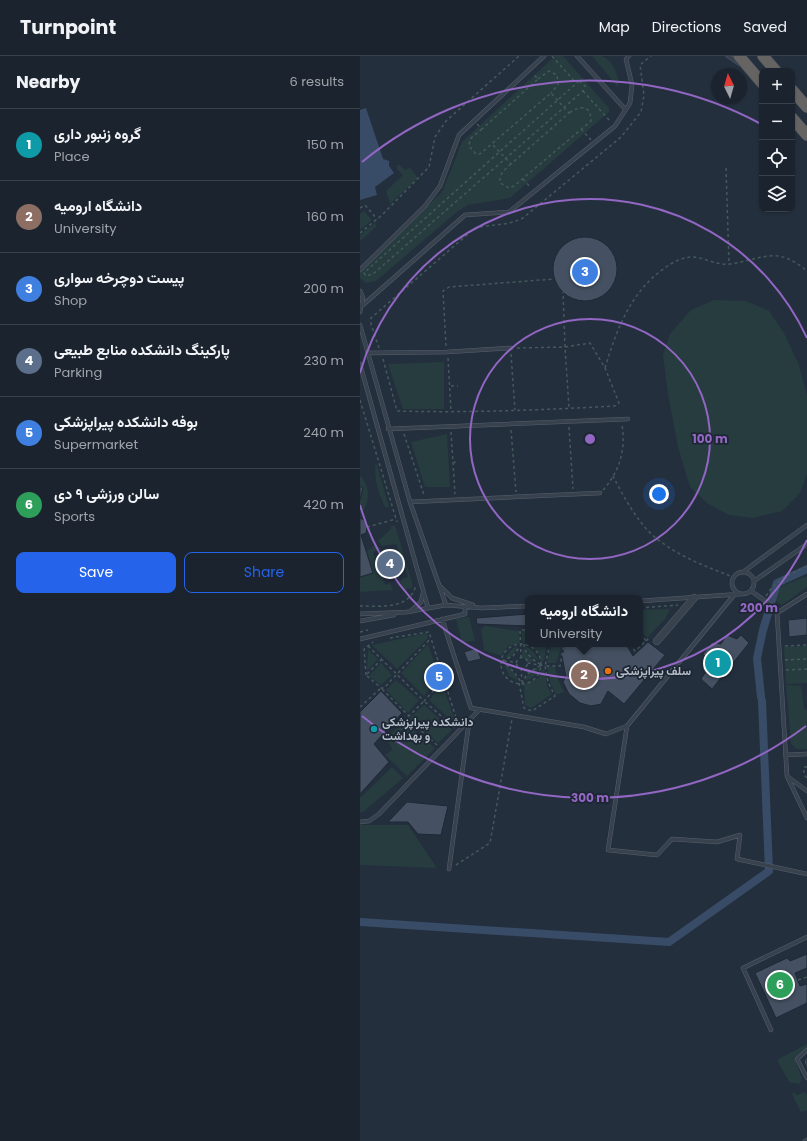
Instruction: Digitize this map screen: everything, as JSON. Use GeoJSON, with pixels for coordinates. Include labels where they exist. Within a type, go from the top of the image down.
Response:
{"type":"FeatureCollection","features":[{"type":"Feature","properties":{"kind":"highway"},"geometry":{"type":"LineString","coordinates":[[739,56],[759,80]]}},
{"type":"Feature","properties":{"kind":"highway"},"geometry":{"type":"LineString","coordinates":[[763,56],[773,68]]}},
{"type":"Feature","properties":{"kind":"highway"},"geometry":{"type":"LineString","coordinates":[[795,93],[807,107]]}},
{"type":"Feature","properties":{"kind":"highway"},"geometry":{"type":"LineString","coordinates":[[795,121],[807,135]]}},
{"type":"Feature","properties":{"kind":"street"},"geometry":{"type":"LineString","coordinates":[[657,641],[694,598]]}},
{"type":"Feature","properties":{"kind":"lane"},"geometry":{"type":"LineString","coordinates":[[360,270],[425,206],[440,186],[459,135],[544,56]]}},
{"type":"Feature","properties":{"kind":"lane"},"geometry":{"type":"LineString","coordinates":[[577,56],[625,110]]}},
{"type":"Feature","properties":{"kind":"lane"},"geometry":{"type":"LineString","coordinates":[[728,56],[754,74]]}},
{"type":"Feature","properties":{"kind":"lane"},"geometry":{"type":"LineString","coordinates":[[363,304],[465,215],[509,212],[615,126],[630,103],[632,85],[626,57]]}},
{"type":"Feature","properties":{"kind":"lane"},"geometry":{"type":"LineString","coordinates":[[360,290],[364,298],[360,312]]}},
{"type":"Feature","properties":{"kind":"lane"},"geometry":{"type":"LineString","coordinates":[[360,325],[388,429],[410,502],[446,605]]}},
{"type":"Feature","properties":{"kind":"lane"},"geometry":{"type":"LineString","coordinates":[[368,353],[447,352],[510,348]]}},
{"type":"Feature","properties":{"kind":"lane"},"geometry":{"type":"LineString","coordinates":[[360,364],[428,608]]}},
{"type":"Feature","properties":{"kind":"lane"},"geometry":{"type":"LineString","coordinates":[[388,429],[628,419]]}},
{"type":"Feature","properties":{"kind":"lane"},"geometry":{"type":"LineString","coordinates":[[410,502],[426,500],[600,493]]}},
{"type":"Feature","properties":{"kind":"lane"},"geometry":{"type":"LineString","coordinates":[[741,594],[733,588],[734,577],[807,525]]}},
{"type":"Feature","properties":{"kind":"lane"},"geometry":{"type":"LineString","coordinates":[[751,591],[754,581],[807,544]]}},
{"type":"Feature","properties":{"kind":"lane"},"geometry":{"type":"LineString","coordinates":[[742,572],[748,573],[754,581]]}},
{"type":"Feature","properties":{"kind":"lane"},"geometry":{"type":"LineString","coordinates":[[439,584],[452,598],[482,608]]}},
{"type":"Feature","properties":{"kind":"lane"},"geometry":{"type":"LineString","coordinates":[[360,614],[407,612],[421,602],[423,589]]}},
{"type":"Feature","properties":{"kind":"lane"},"geometry":{"type":"LineString","coordinates":[[751,591],[762,601],[774,607],[776,613],[785,755],[788,776],[807,818]]}},
{"type":"Feature","properties":{"kind":"lane"},"geometry":{"type":"LineString","coordinates":[[643,601],[734,595],[751,591]]}},
{"type":"Feature","properties":{"kind":"lane"},"geometry":{"type":"LineString","coordinates":[[776,613],[807,594]]}},
{"type":"Feature","properties":{"kind":"lane"},"geometry":{"type":"LineString","coordinates":[[442,619],[471,708],[584,728],[606,734],[627,726],[734,595]]}},
{"type":"Feature","properties":{"kind":"lane"},"geometry":{"type":"LineString","coordinates":[[360,621],[446,605],[482,608],[525,606]]}},
{"type":"Feature","properties":{"kind":"lane"},"geometry":{"type":"LineString","coordinates":[[360,639],[419,627],[442,619],[465,614],[465,607]]}},
{"type":"Feature","properties":{"kind":"lane"},"geometry":{"type":"LineString","coordinates":[[360,822],[369,820],[379,814],[480,710]]}},
{"type":"Feature","properties":{"kind":"lane"},"geometry":{"type":"LineString","coordinates":[[449,869],[469,721]]}},
{"type":"Feature","properties":{"kind":"lane"},"geometry":{"type":"LineString","coordinates":[[627,726],[608,850],[657,855],[672,839],[718,842],[740,835],[737,859],[807,874]]}},
{"type":"Feature","properties":{"kind":"lane"},"geometry":{"type":"LineString","coordinates":[[785,755],[807,754]]}},
{"type":"Feature","properties":{"kind":"lane"},"geometry":{"type":"LineString","coordinates":[[788,776],[807,791]]}},
{"type":"Feature","properties":{"kind":"lane"},"geometry":{"type":"LineString","coordinates":[[772,1030],[743,968],[807,937]]}},
{"type":"Feature","properties":{"kind":"lane"},"geometry":{"type":"LineString","coordinates":[[807,1050],[797,1059],[807,1078]]}},
{"type":"Feature","properties":{"kind":"path"},"geometry":{"type":"LineString","coordinates":[[360,233],[377,219],[429,167],[435,137],[446,120],[519,56]]}},
{"type":"Feature","properties":{"kind":"path"},"geometry":{"type":"LineString","coordinates":[[552,56],[576,83],[579,82],[585,86],[583,90],[373,274],[366,276],[364,273],[366,271],[576,83]]}},
{"type":"Feature","properties":{"kind":"path"},"geometry":{"type":"LineString","coordinates":[[515,410],[510,348],[565,346],[590,343],[605,368],[619,403],[615,406],[515,410],[451,412],[397,411],[371,324],[371,318],[476,228],[512,224],[523,218],[621,137],[641,112],[644,94],[640,65],[651,56]]}},
{"type":"Feature","properties":{"kind":"path"},"geometry":{"type":"LineString","coordinates":[[530,70],[538,79]]}},
{"type":"Feature","properties":{"kind":"path"},"geometry":{"type":"LineString","coordinates":[[549,71],[557,75],[558,85],[480,154],[472,151],[469,146],[470,139],[538,79],[549,71]]}},
{"type":"Feature","properties":{"kind":"path"},"geometry":{"type":"LineString","coordinates":[[583,90],[615,126]]}},
{"type":"Feature","properties":{"kind":"path"},"geometry":{"type":"LineString","coordinates":[[550,93],[568,113]]}},
{"type":"Feature","properties":{"kind":"path"},"geometry":{"type":"LineString","coordinates":[[577,107],[588,110],[591,114],[591,121],[581,129],[514,186],[509,188],[503,186],[500,177],[503,170],[568,113],[577,107]]}},
{"type":"Feature","properties":{"kind":"path"},"geometry":{"type":"LineString","coordinates":[[474,121],[482,129]]}},
{"type":"Feature","properties":{"kind":"path"},"geometry":{"type":"LineString","coordinates":[[581,129],[594,143]]}},
{"type":"Feature","properties":{"kind":"path"},"geometry":{"type":"LineString","coordinates":[[492,144],[511,164]]}},
{"type":"Feature","properties":{"kind":"path"},"geometry":{"type":"LineString","coordinates":[[726,168],[729,264]]}},
{"type":"Feature","properties":{"kind":"path"},"geometry":{"type":"LineString","coordinates":[[523,179],[534,192]]}},
{"type":"Feature","properties":{"kind":"path"},"geometry":{"type":"LineString","coordinates":[[360,208],[365,206],[377,219]]}},
{"type":"Feature","properties":{"kind":"path"},"geometry":{"type":"LineString","coordinates":[[605,368],[612,344],[638,292],[656,274],[674,261],[691,257],[729,264],[760,257],[780,255],[807,271]]}},
{"type":"Feature","properties":{"kind":"path"},"geometry":{"type":"LineString","coordinates":[[451,412],[451,386],[443,291],[448,287],[554,279]]}},
{"type":"Feature","properties":{"kind":"path"},"geometry":{"type":"LineString","coordinates":[[563,292],[569,408]]}},
{"type":"Feature","properties":{"kind":"path"},"geometry":{"type":"LineString","coordinates":[[451,386],[458,386]]}},
{"type":"Feature","properties":{"kind":"path"},"geometry":{"type":"LineString","coordinates":[[360,400],[398,526]]}},
{"type":"Feature","properties":{"kind":"path"},"geometry":{"type":"LineString","coordinates":[[600,493],[613,476],[624,452],[622,425]]}},
{"type":"Feature","properties":{"kind":"path"},"geometry":{"type":"LineString","coordinates":[[569,427],[573,494]]}},
{"type":"Feature","properties":{"kind":"path"},"geometry":{"type":"LineString","coordinates":[[511,430],[516,496]]}},
{"type":"Feature","properties":{"kind":"path"},"geometry":{"type":"LineString","coordinates":[[451,432],[456,499]]}},
{"type":"Feature","properties":{"kind":"path"},"geometry":{"type":"LineString","coordinates":[[404,434],[426,500]]}},
{"type":"Feature","properties":{"kind":"path"},"geometry":{"type":"LineString","coordinates":[[453,463],[458,461]]}},
{"type":"Feature","properties":{"kind":"path"},"geometry":{"type":"LineString","coordinates":[[613,476],[624,498],[656,538],[686,558],[734,577]]}},
{"type":"Feature","properties":{"kind":"path"},"geometry":{"type":"LineString","coordinates":[[367,527],[396,519]]}},
{"type":"Feature","properties":{"kind":"path"},"geometry":{"type":"LineString","coordinates":[[762,601],[771,586],[777,581],[807,566]]}},
{"type":"Feature","properties":{"kind":"path"},"geometry":{"type":"LineString","coordinates":[[360,606],[394,605],[402,603],[412,597],[416,584]]}},
{"type":"Feature","properties":{"kind":"path"},"geometry":{"type":"LineString","coordinates":[[643,608],[678,605]]}},
{"type":"Feature","properties":{"kind":"path"},"geometry":{"type":"LineString","coordinates":[[525,630],[520,630],[524,647],[529,655],[541,665]]}},
{"type":"Feature","properties":{"kind":"path"},"geometry":{"type":"LineString","coordinates":[[387,639],[429,632],[459,726]]}},
{"type":"Feature","properties":{"kind":"path"},"geometry":{"type":"LineString","coordinates":[[360,707],[381,688],[384,688],[431,638]]}},
{"type":"Feature","properties":{"kind":"path"},"geometry":{"type":"LineString","coordinates":[[373,642],[364,649],[366,675],[409,716],[407,718],[440,747]]}},
{"type":"Feature","properties":{"kind":"path"},"geometry":{"type":"LineString","coordinates":[[502,661],[516,662],[521,658],[523,644]]}},
{"type":"Feature","properties":{"kind":"path"},"geometry":{"type":"LineString","coordinates":[[523,644],[508,649],[502,661],[503,670],[507,677],[522,684],[537,676],[541,665],[537,651],[529,647]]}},
{"type":"Feature","properties":{"kind":"path"},"geometry":{"type":"LineString","coordinates":[[502,661],[513,656],[523,644]]}},
{"type":"Feature","properties":{"kind":"path"},"geometry":{"type":"LineString","coordinates":[[779,646],[807,645]]}},
{"type":"Feature","properties":{"kind":"path"},"geometry":{"type":"LineString","coordinates":[[368,646],[424,701],[457,729]]}},
{"type":"Feature","properties":{"kind":"path"},"geometry":{"type":"LineString","coordinates":[[519,683],[524,708],[532,711],[555,696],[548,682],[545,666],[549,647]]}},
{"type":"Feature","properties":{"kind":"path"},"geometry":{"type":"LineString","coordinates":[[521,658],[525,659],[527,663],[545,666],[560,666],[563,647]]}},
{"type":"Feature","properties":{"kind":"path"},"geometry":{"type":"LineString","coordinates":[[632,647],[635,651],[639,647]]}},
{"type":"Feature","properties":{"kind":"path"},"geometry":{"type":"LineString","coordinates":[[807,659],[785,660],[785,670],[807,669]]}},
{"type":"Feature","properties":{"kind":"path"},"geometry":{"type":"LineString","coordinates":[[366,675],[382,660]]}},
{"type":"Feature","properties":{"kind":"path"},"geometry":{"type":"LineString","coordinates":[[502,661],[514,671],[522,684]]}},
{"type":"Feature","properties":{"kind":"path"},"geometry":{"type":"LineString","coordinates":[[516,662],[518,667],[521,668],[522,684]]}},
{"type":"Feature","properties":{"kind":"path"},"geometry":{"type":"LineString","coordinates":[[521,668],[526,666],[527,663]]}},
{"type":"Feature","properties":{"kind":"path"},"geometry":{"type":"LineString","coordinates":[[522,684],[526,674],[541,665]]}},
{"type":"Feature","properties":{"kind":"path"},"geometry":{"type":"LineString","coordinates":[[409,716],[444,679]]}},
{"type":"Feature","properties":{"kind":"path"},"geometry":{"type":"LineString","coordinates":[[449,869],[490,842],[513,716]]}},
{"type":"Feature","properties":{"kind":"path"},"geometry":{"type":"LineString","coordinates":[[807,767],[804,767],[804,774],[807,778]]}},
{"type":"Feature","properties":{"kind":"path"},"geometry":{"type":"LineString","coordinates":[[798,980],[807,977]]}},
{"type":"Feature","properties":{"kind":"green space"},"geometry":{"type":"Polygon","coordinates":[[[555,56],[563,56],[609,108],[609,112],[510,198],[468,205],[458,211],[376,281],[366,283],[360,278],[360,271],[442,192],[462,142],[555,56]]]}},
{"type":"Feature","properties":{"kind":"green space"},"geometry":{"type":"Polygon","coordinates":[[[592,56],[602,56],[609,61],[617,74],[618,87],[592,56]]]}},
{"type":"Feature","properties":{"kind":"green space"},"geometry":{"type":"Polygon","coordinates":[[[397,165],[400,165],[405,170],[410,168],[418,178],[390,204],[386,191],[403,175],[397,169],[397,165]]]}},
{"type":"Feature","properties":{"kind":"green space"},"geometry":{"type":"Polygon","coordinates":[[[364,211],[372,220],[360,230],[360,214],[364,211]]]}},
{"type":"Feature","properties":{"kind":"green space"},"geometry":{"type":"Polygon","coordinates":[[[375,223],[377,226],[360,241],[360,235],[375,223]]]}},
{"type":"Feature","properties":{"kind":"green space"},"geometry":{"type":"Polygon","coordinates":[[[714,300],[746,301],[769,311],[784,333],[799,365],[807,395],[807,474],[800,493],[782,511],[753,518],[729,515],[707,503],[690,487],[678,447],[668,394],[663,355],[670,334],[691,310],[714,300]]]}},
{"type":"Feature","properties":{"kind":"green space"},"geometry":{"type":"Polygon","coordinates":[[[444,362],[444,409],[403,409],[388,364],[444,362]]]}},
{"type":"Feature","properties":{"kind":"green space"},"geometry":{"type":"Polygon","coordinates":[[[447,434],[450,487],[425,487],[411,442],[447,434]]]}},
{"type":"Feature","properties":{"kind":"green space"},"geometry":{"type":"Polygon","coordinates":[[[375,465],[377,465],[389,507],[385,507],[380,497],[376,482],[375,465]]]}},
{"type":"Feature","properties":{"kind":"green space"},"geometry":{"type":"Polygon","coordinates":[[[360,475],[368,492],[366,506],[363,511],[360,511],[360,500],[363,488],[360,487],[360,475]]]}},
{"type":"Feature","properties":{"kind":"green space"},"geometry":{"type":"Polygon","coordinates":[[[395,525],[412,583],[412,588],[402,590],[399,585],[401,584],[400,580],[408,577],[396,544],[382,546],[378,541],[390,530],[391,526],[395,525]]]}},
{"type":"Feature","properties":{"kind":"green space"},"geometry":{"type":"Polygon","coordinates":[[[375,545],[381,549],[373,552],[385,585],[390,583],[393,590],[360,592],[360,577],[373,573],[366,552],[375,545]]]}},
{"type":"Feature","properties":{"kind":"green space"},"geometry":{"type":"Polygon","coordinates":[[[807,576],[807,587],[782,605],[774,600],[774,593],[779,587],[807,576]]]}},
{"type":"Feature","properties":{"kind":"green space"},"geometry":{"type":"Polygon","coordinates":[[[670,609],[665,619],[647,638],[643,633],[643,610],[670,609]]]}},
{"type":"Feature","properties":{"kind":"green space"},"geometry":{"type":"Polygon","coordinates":[[[469,617],[475,641],[462,642],[456,619],[469,617]]]}},
{"type":"Feature","properties":{"kind":"green space"},"geometry":{"type":"Polygon","coordinates":[[[485,626],[519,631],[520,643],[508,646],[501,656],[484,650],[481,629],[485,626]]]}},
{"type":"Feature","properties":{"kind":"green space"},"geometry":{"type":"Polygon","coordinates":[[[522,631],[525,631],[525,642],[522,641],[522,631]]]}},
{"type":"Feature","properties":{"kind":"green space"},"geometry":{"type":"Polygon","coordinates":[[[427,633],[428,638],[397,669],[372,645],[427,633]]]}},
{"type":"Feature","properties":{"kind":"green space"},"geometry":{"type":"Polygon","coordinates":[[[428,644],[439,677],[424,696],[401,673],[428,644]]]}},
{"type":"Feature","properties":{"kind":"green space"},"geometry":{"type":"Polygon","coordinates":[[[517,646],[517,649],[511,657],[505,658],[511,650],[517,646]]]}},
{"type":"Feature","properties":{"kind":"green space"},"geometry":{"type":"Polygon","coordinates":[[[524,646],[532,649],[540,662],[530,655],[524,646]]]}},
{"type":"Feature","properties":{"kind":"green space"},"geometry":{"type":"Polygon","coordinates":[[[807,646],[807,683],[786,684],[784,647],[807,646]]]}},
{"type":"Feature","properties":{"kind":"green space"},"geometry":{"type":"Polygon","coordinates":[[[532,647],[546,647],[544,661],[541,661],[539,653],[532,647]]]}},
{"type":"Feature","properties":{"kind":"green space"},"geometry":{"type":"Polygon","coordinates":[[[551,647],[561,647],[556,663],[547,663],[551,647]]]}},
{"type":"Feature","properties":{"kind":"green space"},"geometry":{"type":"Polygon","coordinates":[[[523,648],[530,658],[537,662],[528,662],[522,656],[523,648]]]}},
{"type":"Feature","properties":{"kind":"green space"},"geometry":{"type":"Polygon","coordinates":[[[368,650],[378,659],[367,671],[368,650]]]}},
{"type":"Feature","properties":{"kind":"green space"},"geometry":{"type":"Polygon","coordinates":[[[381,663],[392,675],[381,685],[369,676],[381,663]]]}},
{"type":"Feature","properties":{"kind":"green space"},"geometry":{"type":"Polygon","coordinates":[[[504,665],[510,668],[519,681],[509,676],[504,665]]]}},
{"type":"Feature","properties":{"kind":"green space"},"geometry":{"type":"Polygon","coordinates":[[[538,667],[534,676],[525,680],[529,672],[538,667]]]}},
{"type":"Feature","properties":{"kind":"green space"},"geometry":{"type":"Polygon","coordinates":[[[547,667],[555,667],[558,680],[564,692],[556,695],[551,684],[547,667]]]}},
{"type":"Feature","properties":{"kind":"green space"},"geometry":{"type":"Polygon","coordinates":[[[544,668],[547,686],[552,694],[531,708],[525,705],[524,684],[538,678],[544,668]]]}},
{"type":"Feature","properties":{"kind":"green space"},"geometry":{"type":"Polygon","coordinates":[[[396,680],[419,700],[408,713],[386,690],[396,680]]]}},
{"type":"Feature","properties":{"kind":"green space"},"geometry":{"type":"Polygon","coordinates":[[[442,684],[457,726],[429,700],[442,684]]]}},
{"type":"Feature","properties":{"kind":"green space"},"geometry":{"type":"Polygon","coordinates":[[[786,685],[801,686],[804,708],[807,710],[807,749],[797,749],[791,744],[786,685]]]}},
{"type":"Feature","properties":{"kind":"green space"},"geometry":{"type":"Polygon","coordinates":[[[424,705],[452,730],[438,743],[410,718],[424,705]]]}},
{"type":"Feature","properties":{"kind":"green space"},"geometry":{"type":"Polygon","coordinates":[[[404,722],[435,748],[407,776],[385,755],[392,750],[390,744],[384,740],[404,722]]]}},
{"type":"Feature","properties":{"kind":"green space"},"geometry":{"type":"Polygon","coordinates":[[[392,767],[403,778],[363,812],[360,812],[360,798],[392,767]]]}},
{"type":"Feature","properties":{"kind":"green space"},"geometry":{"type":"Polygon","coordinates":[[[360,825],[408,825],[437,868],[360,865],[360,825]]]}},
{"type":"Feature","properties":{"kind":"green space"},"geometry":{"type":"Polygon","coordinates":[[[807,1044],[807,1047],[794,1058],[802,1078],[799,1084],[789,1082],[777,1060],[807,1044]]]}},
{"type":"Feature","properties":{"kind":"green space"},"geometry":{"type":"Polygon","coordinates":[[[794,1092],[797,1095],[805,1092],[807,1095],[807,1110],[801,1112],[792,1094],[794,1092]]]}},
{"type":"Feature","properties":{"kind":"water"},"geometry":{"type":"Polygon","coordinates":[[[366,108],[383,159],[389,161],[389,166],[394,173],[375,187],[377,195],[360,200],[360,110],[366,108]]]}},
{"type":"Feature","properties":{"kind":"building"},"geometry":{"type":"Polygon","coordinates":[[[579,237],[591,237],[608,246],[615,257],[617,269],[615,281],[608,292],[591,301],[579,301],[567,296],[558,287],[553,275],[553,263],[558,251],[567,242],[579,237]]]}},
{"type":"Feature","properties":{"kind":"building"},"geometry":{"type":"Polygon","coordinates":[[[360,487],[363,487],[360,500],[360,487]]]}},
{"type":"Feature","properties":{"kind":"building"},"geometry":{"type":"Polygon","coordinates":[[[360,518],[364,520],[367,527],[366,533],[361,535],[373,573],[360,577],[360,518]]]}},
{"type":"Feature","properties":{"kind":"building"},"geometry":{"type":"Polygon","coordinates":[[[525,614],[525,626],[477,624],[476,618],[525,614]]]}},
{"type":"Feature","properties":{"kind":"building"},"geometry":{"type":"Polygon","coordinates":[[[807,618],[807,635],[789,637],[788,620],[807,618]]]}},
{"type":"Feature","properties":{"kind":"building"},"geometry":{"type":"Polygon","coordinates":[[[727,635],[737,639],[741,635],[749,643],[712,689],[701,679],[705,673],[702,668],[707,658],[703,654],[712,642],[721,644],[727,635]]]}},
{"type":"Feature","properties":{"kind":"building","name":"سلف پیراپزشکی"},"geometry":{"type":"Polygon","coordinates":[[[648,642],[665,655],[624,704],[608,691],[601,704],[591,706],[580,703],[569,694],[563,682],[566,677],[562,656],[564,647],[628,647],[633,656],[648,642]]]}},
{"type":"Feature","properties":{"kind":"building"},"geometry":{"type":"Polygon","coordinates":[[[477,648],[481,659],[468,662],[464,652],[477,648]]]}},
{"type":"Feature","properties":{"kind":"building","name":"دانشکده پیراپزشکی و بهداشت"},"geometry":{"type":"Polygon","coordinates":[[[381,691],[402,713],[374,744],[389,762],[360,794],[360,712],[381,691]]]}},
{"type":"Feature","properties":{"kind":"building"},"geometry":{"type":"Polygon","coordinates":[[[407,802],[448,806],[441,835],[418,834],[408,822],[388,822],[407,802]]]}},
{"type":"Feature","properties":{"kind":"building"},"geometry":{"type":"Polygon","coordinates":[[[807,954],[807,968],[795,973],[800,986],[807,984],[807,1003],[776,1018],[755,973],[787,958],[790,961],[807,954]]]}},
{"type":"Feature","properties":{"kind":"building"},"geometry":{"type":"Polygon","coordinates":[[[807,1057],[807,1071],[804,1061],[807,1057]]]}},
{"type":"Feature","properties":{"kind":"waterway"},"geometry":{"type":"LineString","coordinates":[[761,697],[757,658],[763,630],[777,583],[807,569]]}},
{"type":"Feature","properties":{"kind":"waterway"},"geometry":{"type":"LineString","coordinates":[[360,922],[669,942],[769,871],[762,701]]}},
{"type":"Feature","properties":{"kind":"place","name":"پیست دوچرخه سواری"},"geometry":{"type":"Point","coordinates":[585,272]}},
{"type":"Feature","properties":{"kind":"place","name":"پارکینگ دانشکده منابع طبیعی"},"geometry":{"type":"Point","coordinates":[390,564]}},
{"type":"Feature","properties":{"kind":"place","name":"گروه زنبور داری"},"geometry":{"type":"Point","coordinates":[718,663]}},
{"type":"Feature","properties":{"kind":"place","name":"سلف پیراپزشکی"},"geometry":{"type":"Point","coordinates":[608,671]}},
{"type":"Feature","properties":{"kind":"place","name":"دانشگاه ارومیه"},"geometry":{"type":"Point","coordinates":[584,675]}},
{"type":"Feature","properties":{"kind":"place","name":"بوفه دانشکده پیراپزشکی"},"geometry":{"type":"Point","coordinates":[439,677]}},
{"type":"Feature","properties":{"kind":"place","name":"دانشکده پیراپزشکی و بهداشت"},"geometry":{"type":"Point","coordinates":[374,729]}},
{"type":"Feature","properties":{"kind":"place","name":"سالن ورزشی ۹ دی"},"geometry":{"type":"Point","coordinates":[780,985]}}]}
